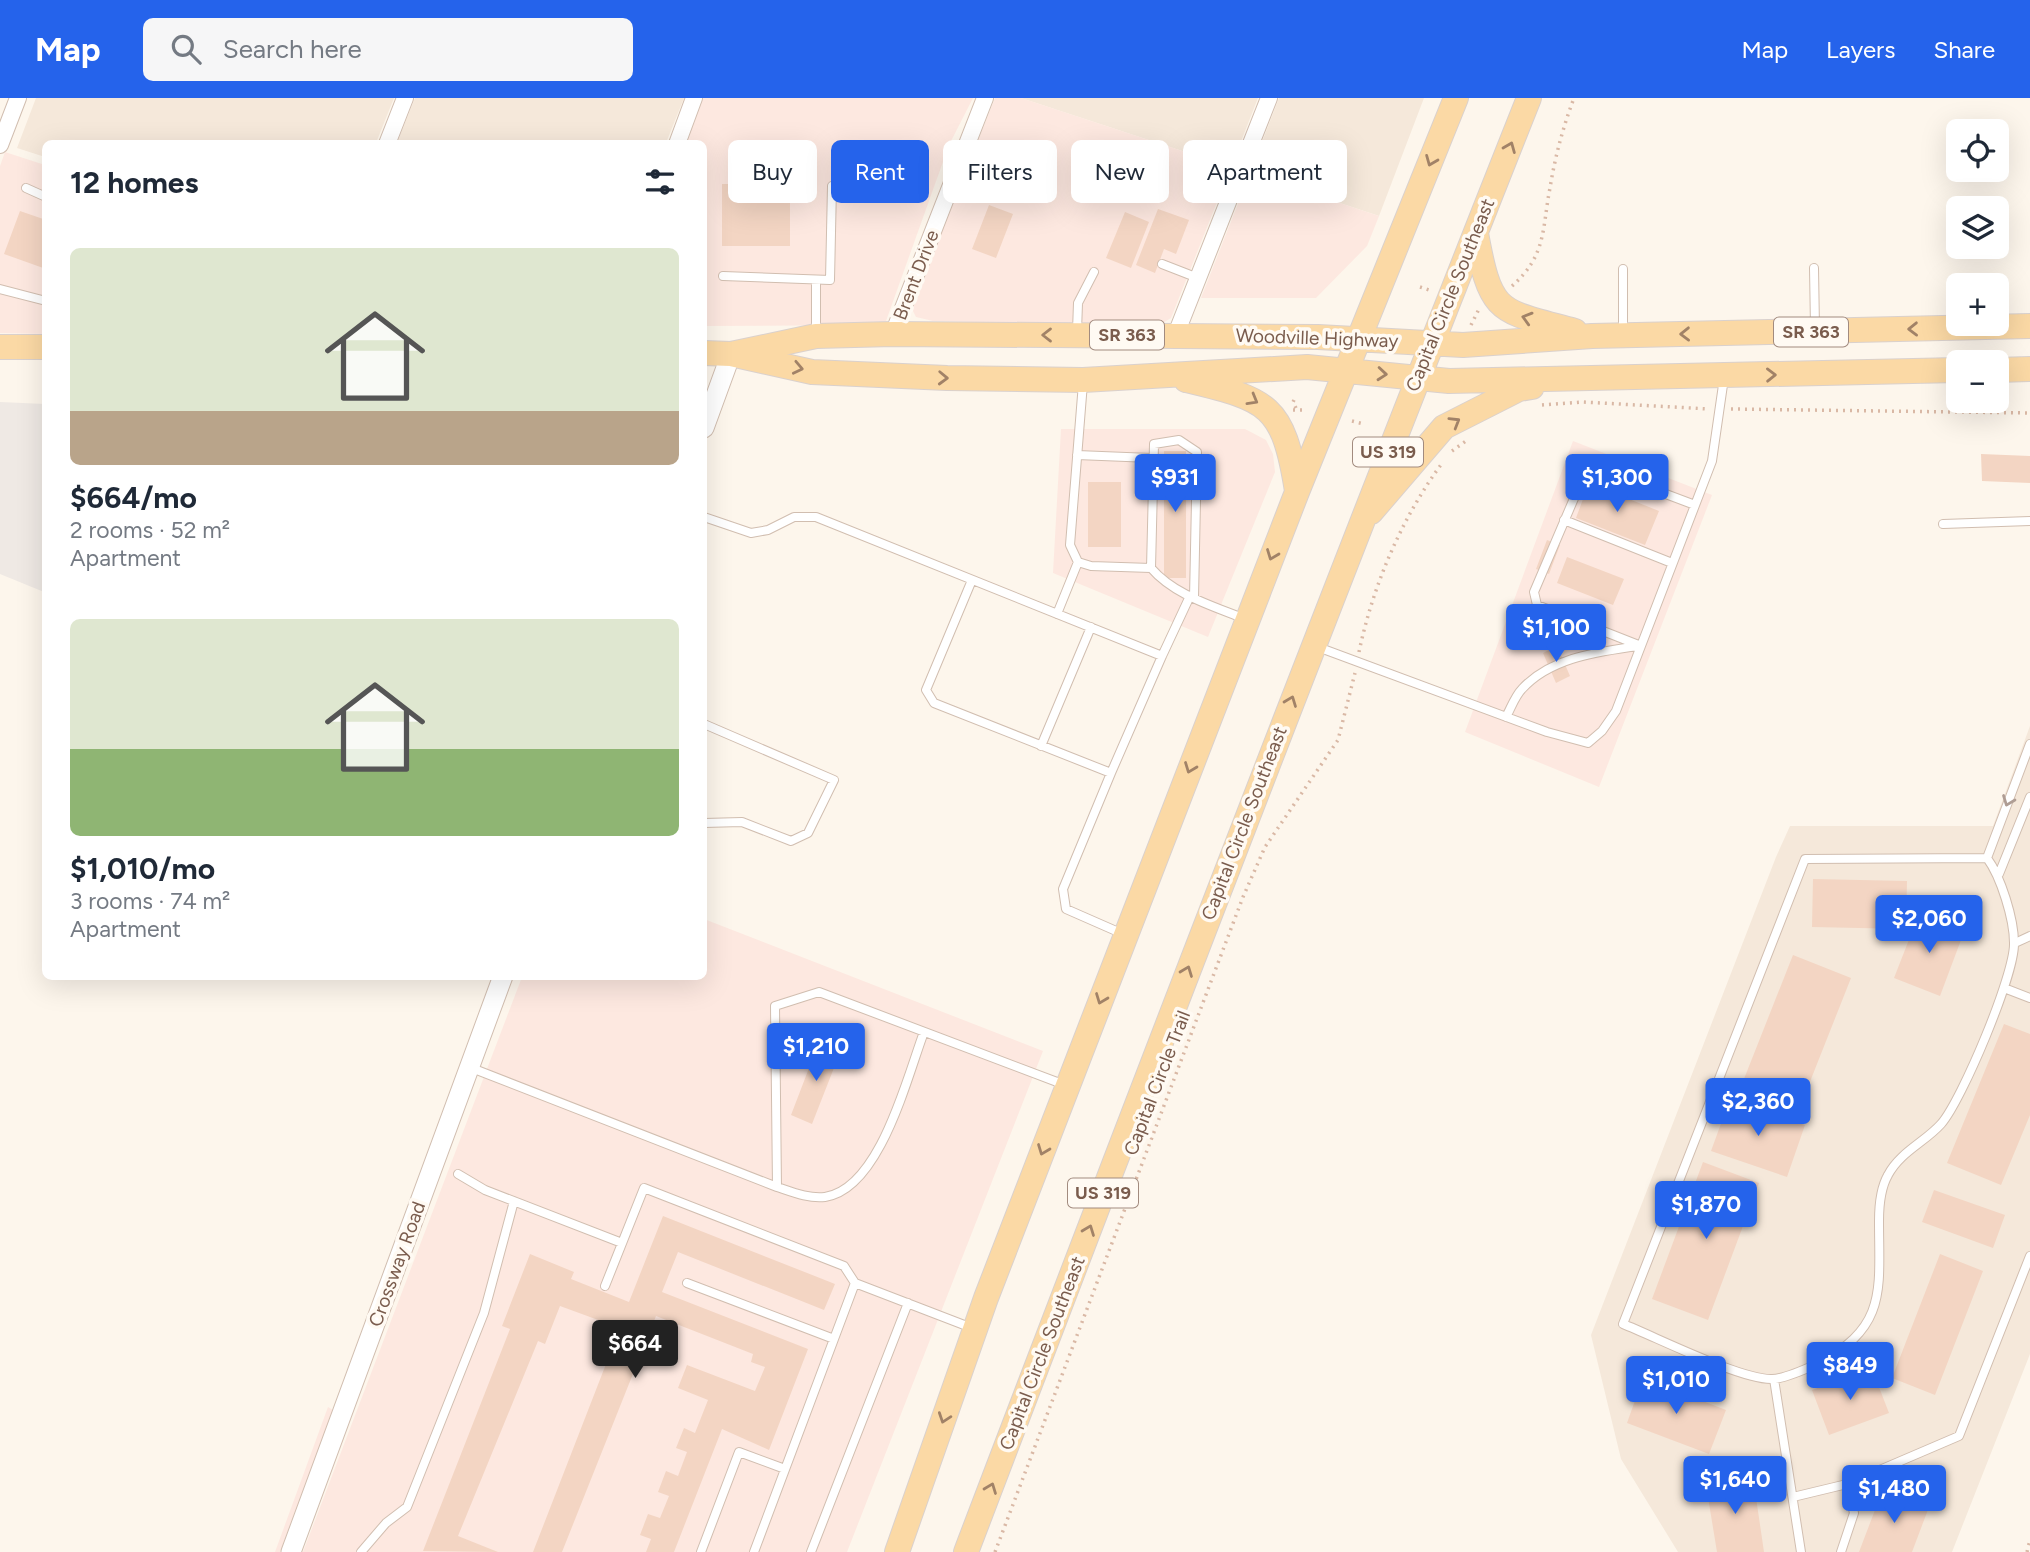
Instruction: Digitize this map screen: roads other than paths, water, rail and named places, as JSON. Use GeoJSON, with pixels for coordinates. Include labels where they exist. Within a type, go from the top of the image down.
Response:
{"type":"FeatureCollection","features":[{"type":"Feature","properties":{"kind":"main road"},"geometry":{"type":"LineString","coordinates":[[897,1552],[975,1329],[1067,1086],[1297,492],[1456,98]]}},
{"type":"Feature","properties":{"kind":"main road","name":"Capital Circle Southeast"},"geometry":{"type":"LineString","coordinates":[[967,1552],[1312,645],[1416,377],[1529,98]]}},
{"type":"Feature","properties":{"kind":"main road"},"geometry":{"type":"LineString","coordinates":[[1476,233],[1489,288],[1508,313],[1592,336]]}},
{"type":"Feature","properties":{"kind":"main road","name":"Woodville Highway"},"geometry":{"type":"LineString","coordinates":[[731,354],[816,336],[893,334],[1176,334],[1463,345],[1592,336],[2030,326]]}},
{"type":"Feature","properties":{"kind":"main road"},"geometry":{"type":"LineString","coordinates":[[0,347],[42,347]]}},
{"type":"Feature","properties":{"kind":"main road","name":"Woodville Highway"},"geometry":{"type":"LineString","coordinates":[[707,353],[731,354],[812,372],[1083,380],[1307,367],[1449,381],[1946,370]]}},
{"type":"Feature","properties":{"kind":"main road"},"geometry":{"type":"LineString","coordinates":[[2009,370],[2030,369]]}},
{"type":"Feature","properties":{"kind":"main road"},"geometry":{"type":"LineString","coordinates":[[1165,375],[1243,394],[1266,407],[1278,421],[1290,450],[1297,492]]}},
{"type":"Feature","properties":{"kind":"main road"},"geometry":{"type":"LineString","coordinates":[[1359,526],[1444,428],[1519,389],[1580,379]]}},
{"type":"Feature","properties":{"kind":"street"},"geometry":{"type":"LineString","coordinates":[[0,145],[18,98]]}},
{"type":"Feature","properties":{"kind":"street"},"geometry":{"type":"LineString","coordinates":[[389,140],[405,98]]}},
{"type":"Feature","properties":{"kind":"street"},"geometry":{"type":"LineString","coordinates":[[678,140],[694,98]]}},
{"type":"Feature","properties":{"kind":"street","name":"Brent Drive"},"geometry":{"type":"LineString","coordinates":[[893,334],[985,98]]}},
{"type":"Feature","properties":{"kind":"street"},"geometry":{"type":"LineString","coordinates":[[1176,334],[1269,98]]}},
{"type":"Feature","properties":{"kind":"street"},"geometry":{"type":"LineString","coordinates":[[707,420],[731,354]]}},
{"type":"Feature","properties":{"kind":"street","name":"Crossway Road"},"geometry":{"type":"LineString","coordinates":[[291,1552],[502,980]]}},
{"type":"Feature","properties":{"kind":"lane"},"geometry":{"type":"LineString","coordinates":[[26,188],[42,195]]}},
{"type":"Feature","properties":{"kind":"lane"},"geometry":{"type":"LineString","coordinates":[[723,276],[830,280],[832,203]]}},
{"type":"Feature","properties":{"kind":"lane"},"geometry":{"type":"LineString","coordinates":[[1162,264],[1198,278]]}},
{"type":"Feature","properties":{"kind":"lane"},"geometry":{"type":"LineString","coordinates":[[1814,268],[1815,331]]}},
{"type":"Feature","properties":{"kind":"lane"},"geometry":{"type":"LineString","coordinates":[[1623,269],[1623,335]]}},
{"type":"Feature","properties":{"kind":"lane"},"geometry":{"type":"LineString","coordinates":[[1077,335],[1078,303],[1094,272]]}},
{"type":"Feature","properties":{"kind":"lane"},"geometry":{"type":"LineString","coordinates":[[816,280],[816,336]]}},
{"type":"Feature","properties":{"kind":"lane"},"geometry":{"type":"LineString","coordinates":[[0,289],[42,300]]}},
{"type":"Feature","properties":{"kind":"lane"},"geometry":{"type":"LineString","coordinates":[[1312,645],[1547,733],[1588,743],[1602,731],[1616,711],[1712,461],[1724,376]]}},
{"type":"Feature","properties":{"kind":"lane"},"geometry":{"type":"LineString","coordinates":[[1057,614],[1078,562],[1070,545],[1083,380]]}},
{"type":"Feature","properties":{"kind":"lane"},"geometry":{"type":"LineString","coordinates":[[1125,936],[1066,909],[1063,889],[1162,656],[1193,597],[1197,452],[1179,440],[1154,444],[1151,458],[1151,568],[1160,578],[1193,597],[1247,620]]}},
{"type":"Feature","properties":{"kind":"lane"},"geometry":{"type":"LineString","coordinates":[[1077,455],[1151,458]]}},
{"type":"Feature","properties":{"kind":"lane"},"geometry":{"type":"LineString","coordinates":[[1641,646],[1537,605],[1534,592],[1580,481],[1592,470],[1602,470],[1695,505]]}},
{"type":"Feature","properties":{"kind":"lane"},"geometry":{"type":"LineString","coordinates":[[707,518],[751,533],[768,530],[794,517],[816,517],[1162,656]]}},
{"type":"Feature","properties":{"kind":"lane"},"geometry":{"type":"LineString","coordinates":[[1564,520],[1672,563]]}},
{"type":"Feature","properties":{"kind":"lane"},"geometry":{"type":"LineString","coordinates":[[1943,524],[2030,521]]}},
{"type":"Feature","properties":{"kind":"lane"},"geometry":{"type":"LineString","coordinates":[[1078,562],[1091,566],[1151,568]]}},
{"type":"Feature","properties":{"kind":"lane"},"geometry":{"type":"LineString","coordinates":[[972,580],[926,690],[934,704],[1111,773]]}},
{"type":"Feature","properties":{"kind":"lane"},"geometry":{"type":"LineString","coordinates":[[1041,746],[1091,627]]}},
{"type":"Feature","properties":{"kind":"lane"},"geometry":{"type":"LineString","coordinates":[[1506,717],[1521,690],[1545,670],[1589,653],[1641,646]]}},
{"type":"Feature","properties":{"kind":"lane"},"geometry":{"type":"LineString","coordinates":[[707,725],[834,780],[808,833],[791,841],[742,822],[707,823]]}},
{"type":"Feature","properties":{"kind":"lane"},"geometry":{"type":"LineString","coordinates":[[1987,858],[2030,744]]}},
{"type":"Feature","properties":{"kind":"lane"},"geometry":{"type":"LineString","coordinates":[[1999,874],[2030,797]]}},
{"type":"Feature","properties":{"kind":"lane"},"geometry":{"type":"LineString","coordinates":[[1987,858],[1999,874],[2015,943],[2004,988],[1957,1101],[1941,1125],[1906,1153],[1888,1175],[1879,1201],[1882,1272],[1878,1301],[1855,1338],[1816,1364],[1773,1379],[1750,1376],[1623,1324],[1805,859],[1987,858]]}},
{"type":"Feature","properties":{"kind":"lane"},"geometry":{"type":"LineString","coordinates":[[2015,943],[2030,936]]}},
{"type":"Feature","properties":{"kind":"lane"},"geometry":{"type":"LineString","coordinates":[[2004,988],[2030,998]]}},
{"type":"Feature","properties":{"kind":"lane"},"geometry":{"type":"LineString","coordinates":[[777,1187],[775,1006],[819,992],[1067,1086]]}},
{"type":"Feature","properties":{"kind":"lane"},"geometry":{"type":"LineString","coordinates":[[469,1067],[777,1187],[807,1196],[826,1197],[867,1170],[884,1137],[924,1032]]}},
{"type":"Feature","properties":{"kind":"lane"},"geometry":{"type":"LineString","coordinates":[[458,1174],[485,1190],[622,1243]]}},
{"type":"Feature","properties":{"kind":"lane"},"geometry":{"type":"LineString","coordinates":[[604,1286],[644,1188],[844,1266],[855,1283],[975,1329]]}},
{"type":"Feature","properties":{"kind":"lane"},"geometry":{"type":"LineString","coordinates":[[361,1552],[386,1523],[407,1507],[484,1313],[514,1201]]}},
{"type":"Feature","properties":{"kind":"lane"},"geometry":{"type":"LineString","coordinates":[[1793,1497],[1847,1484],[1959,1436],[2030,1256]]}},
{"type":"Feature","properties":{"kind":"lane"},"geometry":{"type":"LineString","coordinates":[[687,1283],[834,1339]]}},
{"type":"Feature","properties":{"kind":"lane"},"geometry":{"type":"LineString","coordinates":[[754,1552],[855,1283]]}},
{"type":"Feature","properties":{"kind":"lane"},"geometry":{"type":"LineString","coordinates":[[811,1552],[908,1303]]}},
{"type":"Feature","properties":{"kind":"lane"},"geometry":{"type":"LineString","coordinates":[[1773,1379],[1801,1552]]}},
{"type":"Feature","properties":{"kind":"lane"},"geometry":{"type":"LineString","coordinates":[[701,1552],[739,1452],[785,1469]]}},
{"type":"Feature","properties":{"kind":"lane"},"geometry":{"type":"LineString","coordinates":[[1841,1552],[1854,1513],[1847,1484]]}}]}
